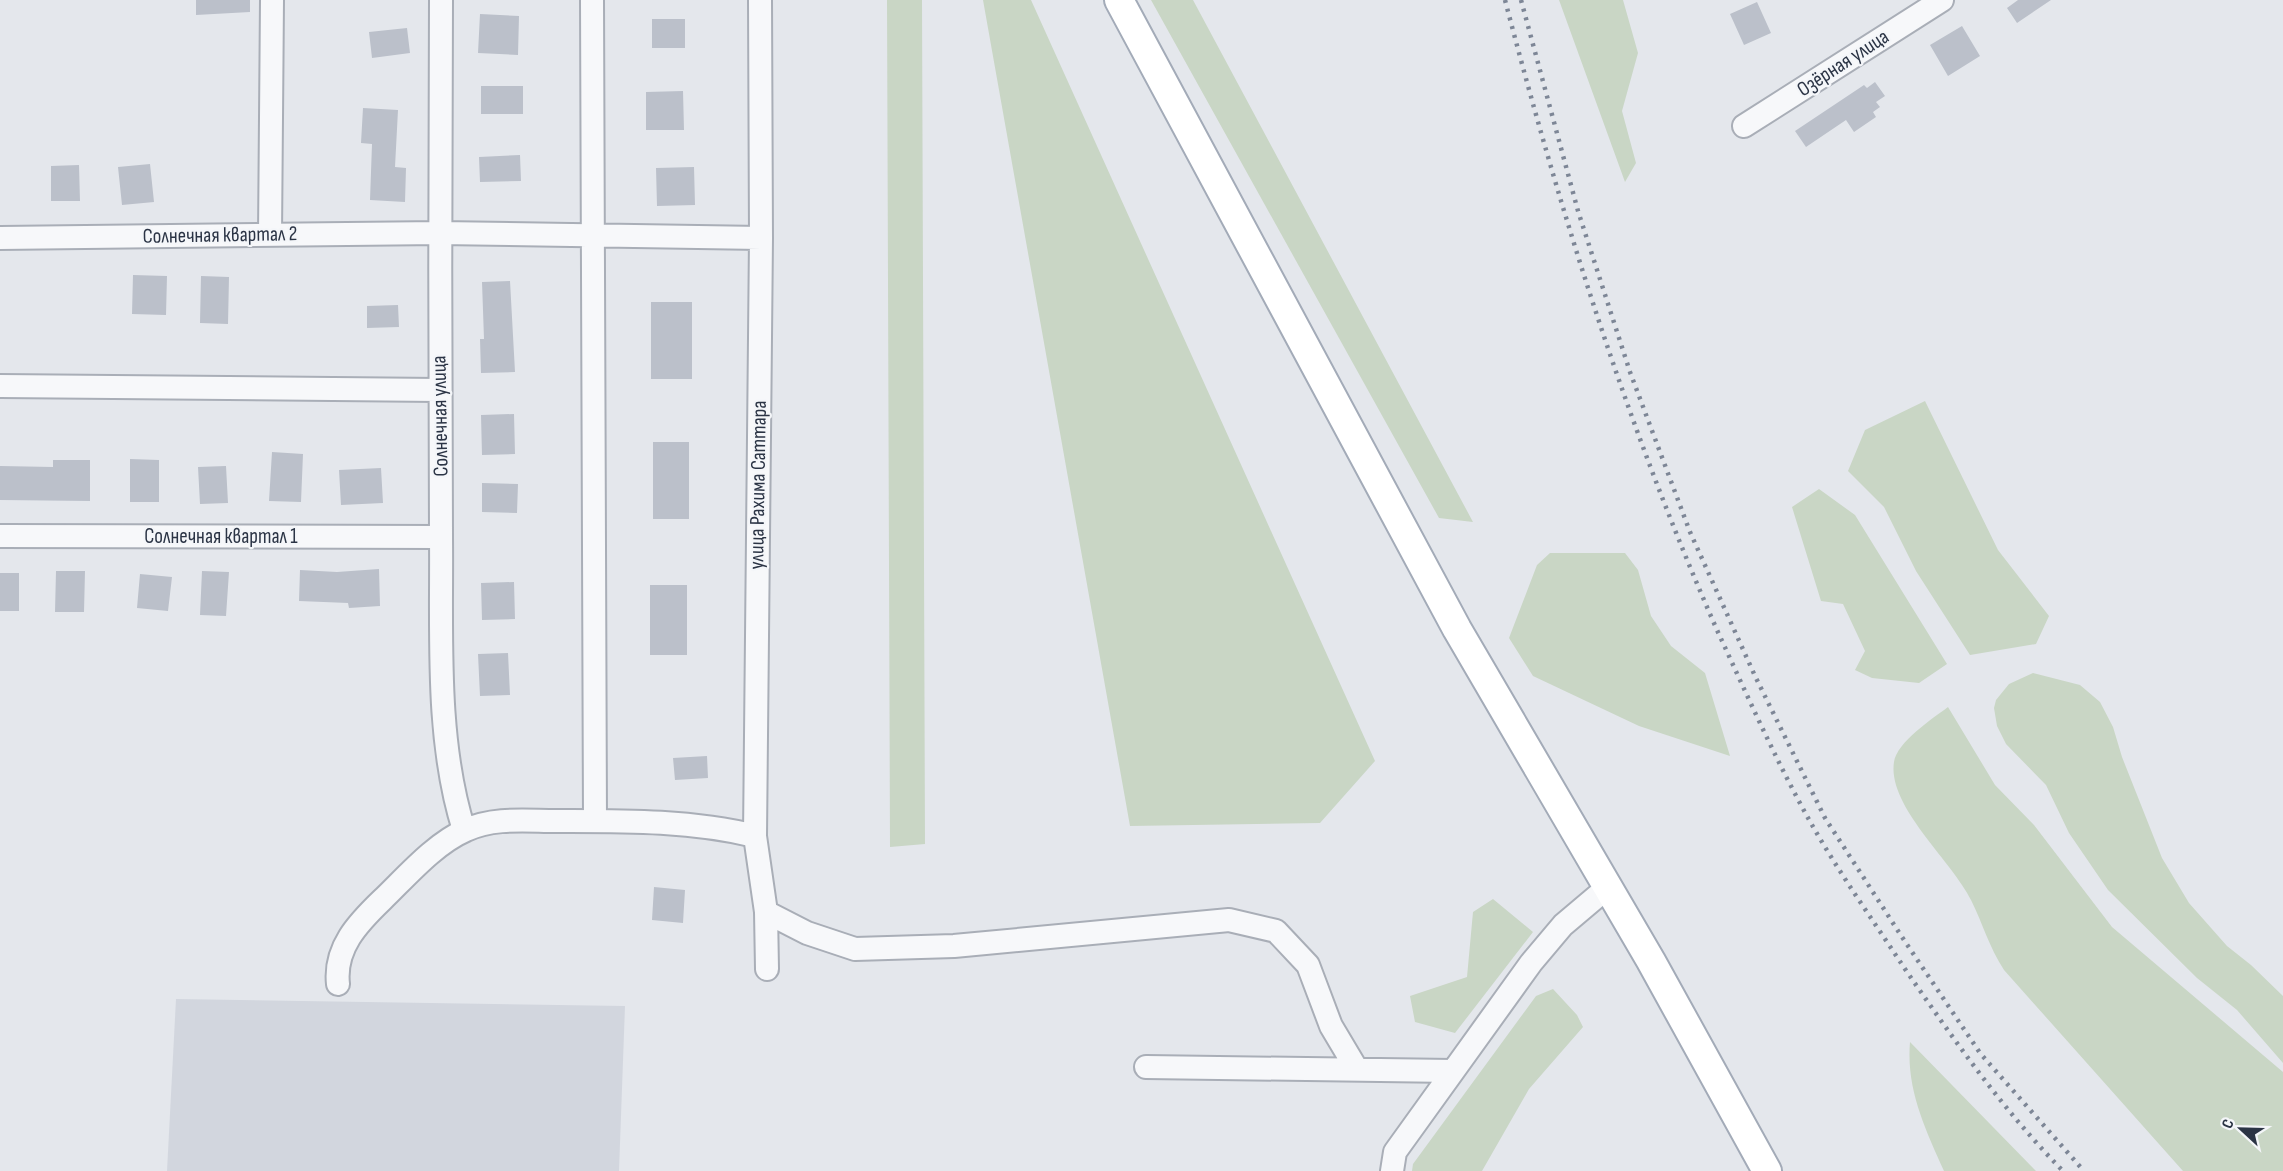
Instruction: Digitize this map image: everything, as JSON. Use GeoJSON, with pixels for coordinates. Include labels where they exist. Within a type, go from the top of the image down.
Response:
{"type":"FeatureCollection","features":[{"type":"Feature","properties":{"kind":"main road"},"geometry":{"type":"LineString","coordinates":[[1119,0],[1457,629],[1608,887],[1767,1171]]}},
{"type":"Feature","properties":{"kind":"street"},"geometry":{"type":"LineString","coordinates":[[270,235],[272,0]]}},
{"type":"Feature","properties":{"kind":"street","name":"Солнечная улица"},"geometry":{"type":"LineString","coordinates":[[441,0],[439,390],[442,697],[457,807],[464,830]]}},
{"type":"Feature","properties":{"kind":"street"},"geometry":{"type":"LineString","coordinates":[[592,0],[591,235],[595,821]]}},
{"type":"Feature","properties":{"kind":"street","name":"улица Рахима Саттара"},"geometry":{"type":"LineString","coordinates":[[760,0],[761,238],[755,836],[766,912],[767,969]]}},
{"type":"Feature","properties":{"kind":"street","name":"Озёрная улица"},"geometry":{"type":"LineString","coordinates":[[1744,126],[1942,0]]}},
{"type":"Feature","properties":{"kind":"street","name":"Солнечная квартал 2"},"geometry":{"type":"LineString","coordinates":[[0,238],[440,233],[761,238]]}},
{"type":"Feature","properties":{"kind":"street"},"geometry":{"type":"LineString","coordinates":[[0,386],[439,390]]}},
{"type":"Feature","properties":{"kind":"street","name":"Солнечная квартал 1"},"geometry":{"type":"LineString","coordinates":[[0,536],[441,537]]}},
{"type":"Feature","properties":{"kind":"street"},"geometry":{"type":"LineString","coordinates":[[338,984],[336,968],[343,948],[358,926],[411,873],[446,842],[464,830],[488,822],[595,821],[711,828],[755,836]]}},
{"type":"Feature","properties":{"kind":"street"},"geometry":{"type":"LineString","coordinates":[[1392,1171],[1395,1152],[1531,963],[1563,925],[1608,887]]}},
{"type":"Feature","properties":{"kind":"street"},"geometry":{"type":"LineString","coordinates":[[766,912],[807,933],[855,949],[954,946],[1228,920],[1276,931],[1308,965],[1331,1026],[1356,1068]]}},
{"type":"Feature","properties":{"kind":"street"},"geometry":{"type":"LineString","coordinates":[[1146,1067],[1453,1071]]}},
{"type":"Feature","properties":{"kind":"shaded area"},"geometry":{"type":"Polygon","coordinates":[[[176,999],[625,1006],[619,1171],[167,1171],[176,999]]]}},
{"type":"Feature","properties":{"kind":"green space"},"geometry":{"type":"Polygon","coordinates":[[[887,0],[922,0],[925,844],[890,847],[887,0]]]}},
{"type":"Feature","properties":{"kind":"green space"},"geometry":{"type":"Polygon","coordinates":[[[983,0],[1031,0],[1375,761],[1320,823],[1130,826],[983,0]]]}},
{"type":"Feature","properties":{"kind":"green space"},"geometry":{"type":"Polygon","coordinates":[[[1151,0],[1193,0],[1473,522],[1439,518],[1151,0]]]}},
{"type":"Feature","properties":{"kind":"green space"},"geometry":{"type":"Polygon","coordinates":[[[1559,0],[1623,0],[1638,53],[1622,111],[1636,163],[1625,182],[1559,0]]]}},
{"type":"Feature","properties":{"kind":"green space"},"geometry":{"type":"Polygon","coordinates":[[[1925,401],[1998,550],[2049,616],[2036,644],[1970,655],[1916,571],[1884,507],[1848,471],[1865,430],[1925,401]]]}},
{"type":"Feature","properties":{"kind":"green space"},"geometry":{"type":"Polygon","coordinates":[[[1819,489],[1855,515],[1947,664],[1919,683],[1872,678],[1855,670],[1865,651],[1843,604],[1821,601],[1792,507],[1819,489]]]}},
{"type":"Feature","properties":{"kind":"green space"},"geometry":{"type":"Polygon","coordinates":[[[1550,553],[1625,553],[1638,570],[1651,616],[1671,646],[1705,673],[1730,756],[1639,726],[1533,676],[1509,638],[1537,565],[1550,553]]]}},
{"type":"Feature","properties":{"kind":"green space"},"geometry":{"type":"Polygon","coordinates":[[[2033,673],[2080,685],[2100,702],[2113,727],[2122,757],[2162,858],[2189,903],[2227,946],[2251,965],[2283,996],[2283,1063],[2237,1010],[2197,978],[2108,890],[2069,833],[2046,785],[2006,744],[1997,726],[1994,708],[1996,700],[2009,684],[2033,673]]]}},
{"type":"Feature","properties":{"kind":"green space"},"geometry":{"type":"Polygon","coordinates":[[[1948,707],[1995,785],[2034,825],[2112,927],[2283,1072],[2283,1171],[2183,1171],[2004,970],[1971,900],[1910,815],[1900,797],[1895,779],[1894,762],[1901,747],[1948,707]]]}},
{"type":"Feature","properties":{"kind":"green space"},"geometry":{"type":"Polygon","coordinates":[[[1493,899],[1533,932],[1455,1033],[1415,1022],[1410,996],[1467,977],[1473,912],[1493,899]]]}},
{"type":"Feature","properties":{"kind":"green space"},"geometry":{"type":"Polygon","coordinates":[[[1553,989],[1577,1015],[1583,1027],[1529,1089],[1482,1171],[1412,1171],[1413,1164],[1536,996],[1553,989]]]}},
{"type":"Feature","properties":{"kind":"green space"},"geometry":{"type":"Polygon","coordinates":[[[1910,1042],[2036,1171],[1944,1171],[1918,1108],[1911,1076],[1910,1042]]]}},
{"type":"Feature","properties":{"kind":"building"},"geometry":{"type":"Polygon","coordinates":[[[196,0],[250,0],[250,12],[196,15],[196,0]]]}},
{"type":"Feature","properties":{"kind":"building"},"geometry":{"type":"Polygon","coordinates":[[[2018,0],[2051,0],[2017,23],[2007,8],[2018,0]]]}},
{"type":"Feature","properties":{"kind":"building"},"geometry":{"type":"Polygon","coordinates":[[[1757,2],[1771,33],[1744,45],[1730,14],[1757,2]]]}},
{"type":"Feature","properties":{"kind":"building"},"geometry":{"type":"Polygon","coordinates":[[[480,14],[519,16],[518,55],[478,53],[480,14]]]}},
{"type":"Feature","properties":{"kind":"building"},"geometry":{"type":"Polygon","coordinates":[[[652,19],[685,19],[685,48],[652,48],[652,19]]]}},
{"type":"Feature","properties":{"kind":"building"},"geometry":{"type":"Polygon","coordinates":[[[1962,26],[1980,56],[1948,76],[1930,45],[1962,26]]]}},
{"type":"Feature","properties":{"kind":"building"},"geometry":{"type":"Polygon","coordinates":[[[407,28],[410,53],[372,58],[369,32],[407,28]]]}},
{"type":"Feature","properties":{"kind":"building"},"geometry":{"type":"Polygon","coordinates":[[[1875,82],[1885,96],[1876,102],[1880,107],[1873,112],[1876,117],[1854,132],[1846,120],[1806,147],[1795,131],[1864,85],[1867,88],[1875,82]]]}},
{"type":"Feature","properties":{"kind":"building"},"geometry":{"type":"Polygon","coordinates":[[[481,86],[523,86],[523,114],[481,114],[481,86]]]}},
{"type":"Feature","properties":{"kind":"building"},"geometry":{"type":"Polygon","coordinates":[[[683,91],[684,130],[646,130],[646,92],[683,91]]]}},
{"type":"Feature","properties":{"kind":"building"},"geometry":{"type":"Polygon","coordinates":[[[363,108],[398,110],[395,167],[406,168],[405,202],[370,200],[372,144],[361,143],[363,108]]]}},
{"type":"Feature","properties":{"kind":"building"},"geometry":{"type":"Polygon","coordinates":[[[520,155],[521,181],[480,182],[479,157],[520,155]]]}},
{"type":"Feature","properties":{"kind":"building"},"geometry":{"type":"Polygon","coordinates":[[[150,164],[154,202],[122,205],[118,167],[150,164]]]}},
{"type":"Feature","properties":{"kind":"building"},"geometry":{"type":"Polygon","coordinates":[[[79,165],[80,201],[51,201],[51,166],[79,165]]]}},
{"type":"Feature","properties":{"kind":"building"},"geometry":{"type":"Polygon","coordinates":[[[694,167],[695,205],[657,206],[656,168],[694,167]]]}},
{"type":"Feature","properties":{"kind":"building"},"geometry":{"type":"Polygon","coordinates":[[[133,275],[167,276],[166,315],[132,314],[133,275]]]}},
{"type":"Feature","properties":{"kind":"building"},"geometry":{"type":"Polygon","coordinates":[[[201,276],[229,277],[228,324],[200,323],[201,276]]]}},
{"type":"Feature","properties":{"kind":"building"},"geometry":{"type":"Polygon","coordinates":[[[510,281],[515,372],[481,373],[480,339],[484,339],[482,282],[510,281]]]}},
{"type":"Feature","properties":{"kind":"building"},"geometry":{"type":"Polygon","coordinates":[[[651,302],[692,302],[692,379],[651,379],[651,302]]]}},
{"type":"Feature","properties":{"kind":"building"},"geometry":{"type":"Polygon","coordinates":[[[398,305],[399,327],[367,328],[367,306],[398,305]]]}},
{"type":"Feature","properties":{"kind":"building"},"geometry":{"type":"Polygon","coordinates":[[[514,414],[515,454],[482,455],[481,415],[514,414]]]}},
{"type":"Feature","properties":{"kind":"building"},"geometry":{"type":"Polygon","coordinates":[[[653,442],[689,442],[689,519],[653,519],[653,442]]]}},
{"type":"Feature","properties":{"kind":"building"},"geometry":{"type":"Polygon","coordinates":[[[272,452],[303,454],[301,502],[269,501],[272,452]]]}},
{"type":"Feature","properties":{"kind":"building"},"geometry":{"type":"Polygon","coordinates":[[[130,459],[159,460],[159,502],[130,502],[130,459]]]}},
{"type":"Feature","properties":{"kind":"building"},"geometry":{"type":"Polygon","coordinates":[[[53,460],[90,460],[90,501],[0,500],[0,466],[53,467],[53,460]]]}},
{"type":"Feature","properties":{"kind":"building"},"geometry":{"type":"Polygon","coordinates":[[[226,466],[228,503],[200,504],[198,467],[226,466]]]}},
{"type":"Feature","properties":{"kind":"building"},"geometry":{"type":"Polygon","coordinates":[[[381,468],[383,503],[341,505],[339,470],[381,468]]]}},
{"type":"Feature","properties":{"kind":"building"},"geometry":{"type":"Polygon","coordinates":[[[482,483],[518,484],[517,513],[482,512],[482,483]]]}},
{"type":"Feature","properties":{"kind":"building"},"geometry":{"type":"Polygon","coordinates":[[[379,569],[380,606],[349,608],[348,603],[299,601],[300,570],[337,572],[379,569]]]}},
{"type":"Feature","properties":{"kind":"building"},"geometry":{"type":"Polygon","coordinates":[[[56,571],[85,571],[84,612],[55,612],[56,571]]]}},
{"type":"Feature","properties":{"kind":"building"},"geometry":{"type":"Polygon","coordinates":[[[202,571],[229,572],[226,616],[200,615],[202,571]]]}},
{"type":"Feature","properties":{"kind":"building"},"geometry":{"type":"Polygon","coordinates":[[[0,573],[19,573],[19,611],[0,611],[0,573]]]}},
{"type":"Feature","properties":{"kind":"building"},"geometry":{"type":"Polygon","coordinates":[[[140,574],[172,577],[168,611],[137,608],[140,574]]]}},
{"type":"Feature","properties":{"kind":"building"},"geometry":{"type":"Polygon","coordinates":[[[514,582],[515,619],[482,620],[481,583],[514,582]]]}},
{"type":"Feature","properties":{"kind":"building"},"geometry":{"type":"Polygon","coordinates":[[[650,585],[687,585],[687,655],[650,655],[650,585]]]}},
{"type":"Feature","properties":{"kind":"building"},"geometry":{"type":"Polygon","coordinates":[[[508,653],[510,695],[480,696],[478,654],[508,653]]]}},
{"type":"Feature","properties":{"kind":"building"},"geometry":{"type":"Polygon","coordinates":[[[707,756],[708,778],[675,780],[673,758],[707,756]]]}},
{"type":"Feature","properties":{"kind":"building"},"geometry":{"type":"Polygon","coordinates":[[[654,887],[685,890],[683,923],[652,920],[654,887]]]}},
{"type":"Feature","properties":{"kind":"railway"},"geometry":{"type":"LineString","coordinates":[[1505,0],[1573,240],[1625,398],[1684,553],[1763,729],[1823,843],[1905,969],[2000,1099],[2063,1171]]}},
{"type":"Feature","properties":{"kind":"railway"},"geometry":{"type":"LineString","coordinates":[[1521,0],[1578,211],[1630,372],[1690,532],[1755,676],[1825,818],[1902,937],[1980,1053],[2084,1171]]}}]}
